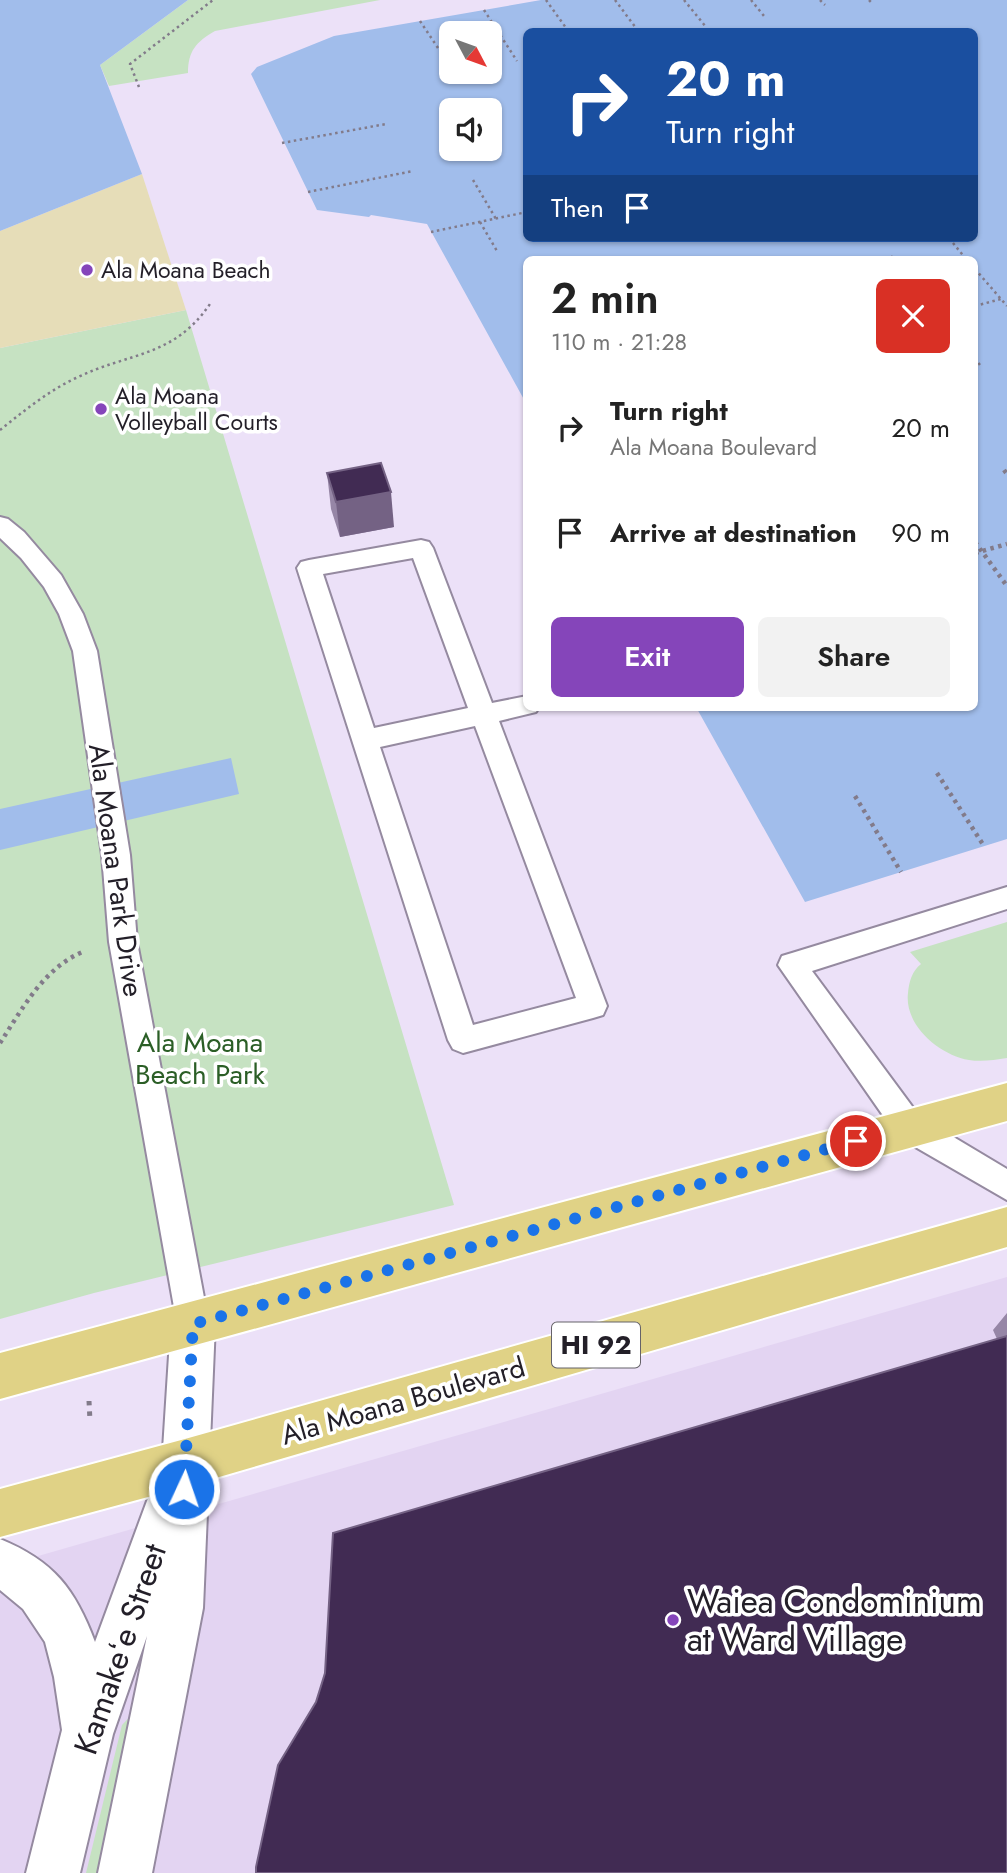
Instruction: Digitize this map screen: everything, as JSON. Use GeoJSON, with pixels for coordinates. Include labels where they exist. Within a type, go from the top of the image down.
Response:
{"type":"FeatureCollection","features":[{"type":"Feature","properties":{"kind":"main road"},"geometry":{"type":"LineString","coordinates":[[0,1376],[1007,1102]]}},
{"type":"Feature","properties":{"kind":"main road","name":"Ala Moana Boulevard"},"geometry":{"type":"LineString","coordinates":[[0,1513],[185,1463],[1007,1227]]}},
{"type":"Feature","properties":{"kind":"street"},"geometry":{"type":"LineString","coordinates":[[185,1463],[193,1324]]}},
{"type":"Feature","properties":{"kind":"street","name":"Kamakeʻe Street"},"geometry":{"type":"LineString","coordinates":[[53,1873],[87,1734],[185,1463]]}},
{"type":"Feature","properties":{"kind":"street","name":"Kamakeʻe Street"},"geometry":{"type":"LineString","coordinates":[[125,1873],[178,1608],[185,1463]]}},
{"type":"Feature","properties":{"kind":"street"},"geometry":{"type":"LineString","coordinates":[[0,1563],[42,1591],[60,1616],[77,1662],[87,1734]]}},
{"type":"Feature","properties":{"kind":"lane","name":"Ala Moana Park Drive"},"geometry":{"type":"LineString","coordinates":[[0,525],[41,562],[60,589],[75,619],[85,652],[116,855],[123,942],[193,1324]]}},
{"type":"Feature","properties":{"kind":"lane"},"geometry":{"type":"LineString","coordinates":[[421,548],[593,1006],[463,1040],[366,740],[309,568],[421,548]]}},
{"type":"Feature","properties":{"kind":"lane"},"geometry":{"type":"LineString","coordinates":[[366,740],[523,706]]}},
{"type":"Feature","properties":{"kind":"lane"},"geometry":{"type":"LineString","coordinates":[[1007,898],[792,965],[909,1127],[1007,1186]]}},
{"type":"Feature","properties":{"kind":"path"},"geometry":{"type":"LineString","coordinates":[[139,87],[130,64],[213,0]]}},
{"type":"Feature","properties":{"kind":"path"},"geometry":{"type":"LineString","coordinates":[[546,0],[566,28]]}},
{"type":"Feature","properties":{"kind":"path"},"geometry":{"type":"LineString","coordinates":[[615,0],[636,28]]}},
{"type":"Feature","properties":{"kind":"path"},"geometry":{"type":"LineString","coordinates":[[684,0],[706,27]]}},
{"type":"Feature","properties":{"kind":"path"},"geometry":{"type":"LineString","coordinates":[[751,0],[764,16]]}},
{"type":"Feature","properties":{"kind":"path"},"geometry":{"type":"LineString","coordinates":[[820,0],[825,5]]}},
{"type":"Feature","properties":{"kind":"path"},"geometry":{"type":"LineString","coordinates":[[484,10],[517,61]]}},
{"type":"Feature","properties":{"kind":"path"},"geometry":{"type":"LineString","coordinates":[[421,21],[439,49]]}},
{"type":"Feature","properties":{"kind":"path"},"geometry":{"type":"LineString","coordinates":[[282,143],[387,124]]}},
{"type":"Feature","properties":{"kind":"path"},"geometry":{"type":"LineString","coordinates":[[308,192],[413,172]]}},
{"type":"Feature","properties":{"kind":"path"},"geometry":{"type":"LineString","coordinates":[[472,180],[496,219]]}},
{"type":"Feature","properties":{"kind":"path"},"geometry":{"type":"LineString","coordinates":[[431,232],[523,214]]}},
{"type":"Feature","properties":{"kind":"path"},"geometry":{"type":"LineString","coordinates":[[480,222],[497,251]]}},
{"type":"Feature","properties":{"kind":"path"},"geometry":{"type":"LineString","coordinates":[[953,243],[964,256]]}},
{"type":"Feature","properties":{"kind":"path"},"geometry":{"type":"LineString","coordinates":[[978,272],[1007,306]]}},
{"type":"Feature","properties":{"kind":"path"},"geometry":{"type":"LineString","coordinates":[[978,305],[1001,299]]}},
{"type":"Feature","properties":{"kind":"path"},"geometry":{"type":"LineString","coordinates":[[0,430],[66,383],[179,340],[196,326],[210,304]]}},
{"type":"Feature","properties":{"kind":"path"},"geometry":{"type":"LineString","coordinates":[[978,552],[1007,544]]}},
{"type":"Feature","properties":{"kind":"path"},"geometry":{"type":"LineString","coordinates":[[978,546],[1007,586]]}},
{"type":"Feature","properties":{"kind":"path"},"geometry":{"type":"LineString","coordinates":[[937,773],[984,846]]}},
{"type":"Feature","properties":{"kind":"path"},"geometry":{"type":"LineString","coordinates":[[855,796],[901,872]]}},
{"type":"Feature","properties":{"kind":"path"},"geometry":{"type":"LineString","coordinates":[[0,1042],[62,960],[123,942]]}},
{"type":"Feature","properties":{"kind":"path"},"geometry":{"type":"LineString","coordinates":[[88,1393],[90,1421]]}},
{"type":"Feature","properties":{"kind":"shaded area","name":"Waiea Condominium at Ward Village"},"geometry":{"type":"Polygon","coordinates":[[[1007,1277],[1007,1873],[0,1873],[0,1567],[1007,1277]]]}},
{"type":"Feature","properties":{"kind":"green space"},"geometry":{"type":"Polygon","coordinates":[[[188,0],[380,0],[215,31],[194,48],[188,73],[109,86],[100,65],[188,0]]]}},
{"type":"Feature","properties":{"kind":"green space","name":"Ala Moana Beach Park"},"geometry":{"type":"Polygon","coordinates":[[[186,310],[454,1205],[94,1293],[0,1319],[0,348],[186,310]]]}},
{"type":"Feature","properties":{"kind":"green space"},"geometry":{"type":"Polygon","coordinates":[[[1007,922],[1007,1058],[979,1061],[958,1057],[946,1052],[926,1037],[912,1016],[908,1005],[909,985],[913,973],[921,964],[910,952],[1007,922]]]}},
{"type":"Feature","properties":{"kind":"green space"},"geometry":{"type":"Polygon","coordinates":[[[140,1706],[113,1873],[86,1873],[122,1725],[140,1706]]]}},
{"type":"Feature","properties":{"kind":"sand","name":"Ala Moana Beach"},"geometry":{"type":"Polygon","coordinates":[[[142,174],[186,310],[0,348],[0,231],[142,174]]]}},
{"type":"Feature","properties":{"kind":"water"},"geometry":{"type":"Polygon","coordinates":[[[0,0],[188,0],[100,65],[142,174],[0,231],[0,0]]]}},
{"type":"Feature","properties":{"kind":"water"},"geometry":{"type":"Polygon","coordinates":[[[541,0],[1007,0],[1007,839],[805,902],[698,711],[978,711],[978,256],[523,256],[523,398],[427,224],[317,210],[251,74],[257,67],[334,36],[541,0]]]}},
{"type":"Feature","properties":{"kind":"water"},"geometry":{"type":"Polygon","coordinates":[[[231,758],[239,794],[0,850],[0,809],[231,758]]]}},
{"type":"Feature","properties":{"kind":"building"},"geometry":{"type":"Polygon","coordinates":[[[381,463],[391,492],[336,502],[327,473],[381,463]]]}},
{"type":"Feature","properties":{"kind":"building","name":"Waiea Condominium at Ward Village"},"geometry":{"type":"Polygon","coordinates":[[[1007,1336],[1007,1873],[256,1873],[278,1765],[316,1702],[325,1673],[333,1533],[1007,1336]]]}},
{"type":"Feature","properties":{"kind":"place","name":"Ala Moana Beach"},"geometry":{"type":"Point","coordinates":[87,270]}},
{"type":"Feature","properties":{"kind":"place","name":"Ala Moana Volleyball Courts"},"geometry":{"type":"Point","coordinates":[101,409]}},
{"type":"Feature","properties":{"kind":"place","name":"Waiea Condominium at Ward Village"},"geometry":{"type":"Point","coordinates":[673,1620]}},
{"type":"Feature","properties":{"kind":"route"},"geometry":{"type":"LineString","coordinates":[[184,1489],[193,1324],[856,1141]]}}]}
